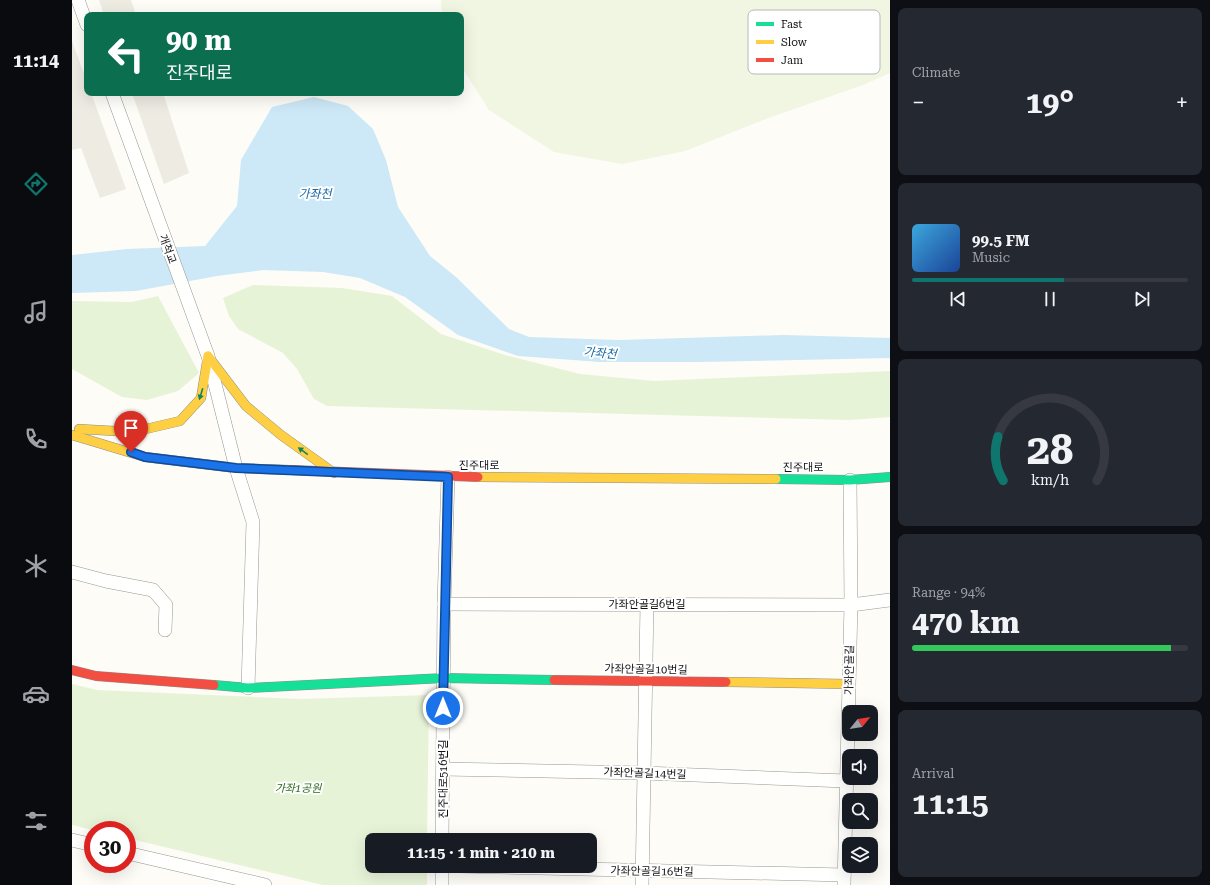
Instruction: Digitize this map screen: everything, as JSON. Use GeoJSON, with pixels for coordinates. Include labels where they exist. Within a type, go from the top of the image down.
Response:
{"type":"FeatureCollection","features":[{"type":"Feature","properties":{"kind":"street"},"geometry":{"type":"LineString","coordinates":[[78,0],[84,17]]}},
{"type":"Feature","properties":{"kind":"street","name":"개척교"},"geometry":{"type":"LineString","coordinates":[[113,96],[208,356],[236,468],[253,522],[248,688]]}},
{"type":"Feature","properties":{"kind":"street"},"geometry":{"type":"LineString","coordinates":[[72,429],[133,432],[180,421],[201,398],[208,356]]}},
{"type":"Feature","properties":{"kind":"street"},"geometry":{"type":"LineString","coordinates":[[208,356],[246,406],[281,435],[334,473]]}},
{"type":"Feature","properties":{"kind":"street","name":"진주대로"},"geometry":{"type":"LineString","coordinates":[[72,435],[145,457],[236,468],[448,477],[850,480],[890,477]]}},
{"type":"Feature","properties":{"kind":"street","name":"진주대로516번길"},"geometry":{"type":"LineString","coordinates":[[442,833],[444,604],[448,477]]}},
{"type":"Feature","properties":{"kind":"street","name":"가좌안골길"},"geometry":{"type":"LineString","coordinates":[[847,749],[851,605],[850,480]]}},
{"type":"Feature","properties":{"kind":"street"},"geometry":{"type":"LineString","coordinates":[[72,572],[106,581],[153,590],[166,605],[164,630]]}},
{"type":"Feature","properties":{"kind":"street","name":"가좌안골길6번길"},"geometry":{"type":"LineString","coordinates":[[444,604],[851,605],[890,600]]}},
{"type":"Feature","properties":{"kind":"street"},"geometry":{"type":"LineString","coordinates":[[642,885],[647,604]]}},
{"type":"Feature","properties":{"kind":"street","name":"가좌안골길10번길"},"geometry":{"type":"LineString","coordinates":[[72,670],[96,676],[248,688],[444,678],[849,684]]}},
{"type":"Feature","properties":{"kind":"street","name":"가좌안골길14번길"},"geometry":{"type":"LineString","coordinates":[[443,769],[644,772],[842,781]]}},
{"type":"Feature","properties":{"kind":"street","name":"가좌안골길"},"geometry":{"type":"LineString","coordinates":[[844,880],[846,785]]}},
{"type":"Feature","properties":{"kind":"street"},"geometry":{"type":"LineString","coordinates":[[72,840],[84,843]]}},
{"type":"Feature","properties":{"kind":"street"},"geometry":{"type":"LineString","coordinates":[[136,855],[265,885]]}},
{"type":"Feature","properties":{"kind":"street","name":"가좌안골길16번길"},"geometry":{"type":"LineString","coordinates":[[597,870],[844,880]]}},
{"type":"Feature","properties":{"kind":"street"},"geometry":{"type":"LineString","coordinates":[[442,873],[442,885]]}},
{"type":"Feature","properties":{"kind":"green space"},"geometry":{"type":"Polygon","coordinates":[[[441,0],[890,0],[890,73],[863,85],[771,117],[685,151],[622,164],[554,152],[489,110],[464,71],[464,12],[442,12],[441,0]]]}},
{"type":"Feature","properties":{"kind":"green space"},"geometry":{"type":"Polygon","coordinates":[[[253,285],[342,288],[392,296],[441,334],[505,355],[580,374],[654,381],[890,371],[890,417],[849,420],[327,406],[314,399],[297,369],[283,353],[238,329],[229,316],[223,298],[253,285]]]}},
{"type":"Feature","properties":{"kind":"green space"},"geometry":{"type":"Polygon","coordinates":[[[158,296],[199,373],[178,391],[147,400],[122,397],[72,369],[72,301],[132,302],[158,296]]]}},
{"type":"Feature","properties":{"kind":"green space","name":"가좌1공원"},"geometry":{"type":"Polygon","coordinates":[[[72,684],[97,690],[302,699],[429,695],[427,833],[365,833],[365,873],[427,873],[427,885],[323,885],[136,840],[136,821],[84,821],[84,828],[72,825],[72,684]]]}},
{"type":"Feature","properties":{"kind":"shaded area"},"geometry":{"type":"Polygon","coordinates":[[[99,0],[131,0],[135,12],[103,12],[99,0]]]}},
{"type":"Feature","properties":{"kind":"shaded area"},"geometry":{"type":"Polygon","coordinates":[[[72,41],[84,74],[84,96],[92,96],[126,189],[100,198],[81,148],[72,150],[72,41]]]}},
{"type":"Feature","properties":{"kind":"shaded area"},"geometry":{"type":"Polygon","coordinates":[[[133,96],[164,96],[189,173],[164,184],[133,96]]]}},
{"type":"Feature","properties":{"kind":"water","name":"가좌천"},"geometry":{"type":"Polygon","coordinates":[[[314,97],[348,106],[373,129],[386,160],[398,207],[430,256],[456,277],[509,329],[529,337],[619,340],[783,335],[890,338],[890,358],[698,362],[600,362],[518,356],[458,335],[405,297],[360,278],[323,272],[263,270],[217,276],[136,291],[72,293],[72,255],[127,249],[205,246],[237,206],[241,160],[272,107],[314,97]]]}},
{"type":"Feature","properties":{"kind":"traffic: fast"},"geometry":{"type":"LineString","coordinates":[[776,479],[850,480],[890,477]]}},
{"type":"Feature","properties":{"kind":"traffic: fast"},"geometry":{"type":"LineString","coordinates":[[214,685],[248,688],[444,678],[554,680]]}},
{"type":"Feature","properties":{"kind":"traffic: slow"},"geometry":{"type":"LineString","coordinates":[[208,356],[246,406],[281,435],[334,473]]}},
{"type":"Feature","properties":{"kind":"traffic: slow"},"geometry":{"type":"LineString","coordinates":[[79,429],[133,432],[180,421],[201,398],[208,356]]}},
{"type":"Feature","properties":{"kind":"traffic: slow"},"geometry":{"type":"LineString","coordinates":[[72,435],[145,457],[236,468],[291,470]]}},
{"type":"Feature","properties":{"kind":"traffic: slow"},"geometry":{"type":"LineString","coordinates":[[478,477],[776,479]]}},
{"type":"Feature","properties":{"kind":"traffic: slow"},"geometry":{"type":"LineString","coordinates":[[726,682],[849,684]]}},
{"type":"Feature","properties":{"kind":"traffic: jam"},"geometry":{"type":"LineString","coordinates":[[291,470],[478,477]]}},
{"type":"Feature","properties":{"kind":"traffic: jam"},"geometry":{"type":"LineString","coordinates":[[72,670],[96,676],[214,685]]}},
{"type":"Feature","properties":{"kind":"traffic: jam"},"geometry":{"type":"LineString","coordinates":[[554,680],[726,682]]}},
{"type":"Feature","properties":{"kind":"route"},"geometry":{"type":"LineString","coordinates":[[131,452],[145,457],[236,468],[448,477],[444,604],[443,708]]}}]}
